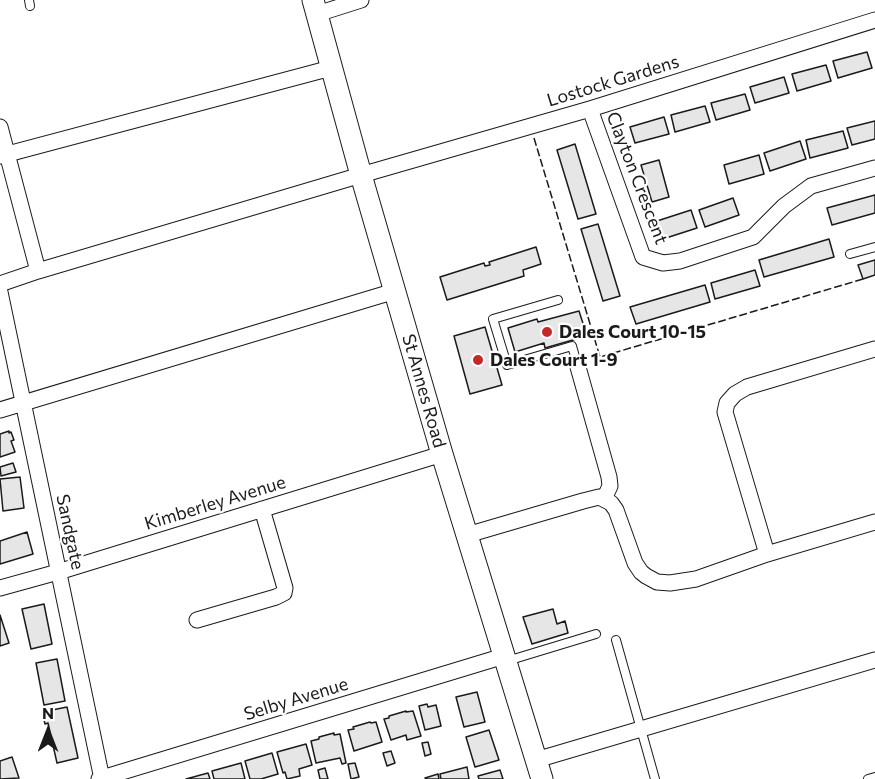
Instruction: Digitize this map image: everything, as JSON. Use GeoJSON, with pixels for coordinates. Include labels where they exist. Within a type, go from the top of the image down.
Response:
{"type":"FeatureCollection","features":[{"type":"Feature","properties":{"kind":"street"},"geometry":{"type":"LineString","coordinates":[[315,7],[361,0]]}},
{"type":"Feature","properties":{"kind":"street","name":"St Annes Road"},"geometry":{"type":"LineString","coordinates":[[315,7],[442,454],[539,770]]}},
{"type":"Feature","properties":{"kind":"street","name":"Lostock Gardens"},"geometry":{"type":"LineString","coordinates":[[0,284],[361,175],[590,110],[875,21]]}},
{"type":"Feature","properties":{"kind":"street"},"geometry":{"type":"LineString","coordinates":[[3,155],[331,68]]}},
{"type":"Feature","properties":{"kind":"street","name":"Clayton Crescent"},"geometry":{"type":"LineString","coordinates":[[590,110],[643,257],[663,263],[680,261],[753,237],[783,206],[811,186],[875,168]]}},
{"type":"Feature","properties":{"kind":"street"},"geometry":{"type":"LineString","coordinates":[[0,127],[3,155],[38,271]]}},
{"type":"Feature","properties":{"kind":"street"},"geometry":{"type":"LineString","coordinates":[[0,410],[395,291]]}},
{"type":"Feature","properties":{"kind":"street","name":"Sandgate"},"geometry":{"type":"LineString","coordinates":[[0,292],[101,779]]}},
{"type":"Feature","properties":{"kind":"street"},"geometry":{"type":"LineString","coordinates":[[767,554],[725,412],[727,403],[735,394],[747,387],[875,349]]}},
{"type":"Feature","properties":{"kind":"street"},"geometry":{"type":"LineString","coordinates":[[578,367],[609,477],[610,486],[604,499]]}},
{"type":"Feature","properties":{"kind":"street","name":"Kimberley Avenue"},"geometry":{"type":"LineString","coordinates":[[0,588],[442,454]]}},
{"type":"Feature","properties":{"kind":"street"},"geometry":{"type":"LineString","coordinates":[[467,535],[596,497],[604,499],[616,510],[637,567],[657,582],[670,583],[696,579],[767,554],[875,522]]}},
{"type":"Feature","properties":{"kind":"street"},"geometry":{"type":"LineString","coordinates":[[197,620],[276,597],[284,592],[285,588],[262,509]]}},
{"type":"Feature","properties":{"kind":"street","name":"Selby Avenue"},"geometry":{"type":"LineString","coordinates":[[101,779],[505,658]]}},
{"type":"Feature","properties":{"kind":"street"},"geometry":{"type":"LineString","coordinates":[[539,770],[640,730],[875,660]]}},
{"type":"Feature","properties":{"kind":"lane"},"geometry":{"type":"LineString","coordinates":[[850,254],[875,247]]}},
{"type":"Feature","properties":{"kind":"lane"},"geometry":{"type":"LineString","coordinates":[[558,300],[493,320],[507,365],[572,346],[578,367]]}},
{"type":"Feature","properties":{"kind":"lane"},"geometry":{"type":"LineString","coordinates":[[505,658],[596,634]]}},
{"type":"Feature","properties":{"kind":"lane"},"geometry":{"type":"LineString","coordinates":[[616,640],[655,779]]}},
{"type":"Feature","properties":{"kind":"lane"},"geometry":{"type":"LineString","coordinates":[[868,779],[875,777]]}},
{"type":"Feature","properties":{"kind":"building"},"geometry":{"type":"Polygon","coordinates":[[[867,52],[872,68],[838,78],[833,61],[867,52]]]}},
{"type":"Feature","properties":{"kind":"building"},"geometry":{"type":"Polygon","coordinates":[[[826,65],[831,81],[797,91],[792,74],[826,65]]]}},
{"type":"Feature","properties":{"kind":"building"},"geometry":{"type":"Polygon","coordinates":[[[784,77],[789,93],[755,103],[750,87],[784,77]]]}},
{"type":"Feature","properties":{"kind":"building"},"geometry":{"type":"Polygon","coordinates":[[[745,94],[750,110],[716,120],[711,103],[745,94]]]}},
{"type":"Feature","properties":{"kind":"building"},"geometry":{"type":"Polygon","coordinates":[[[705,106],[710,122],[675,132],[671,115],[705,106]]]}},
{"type":"Feature","properties":{"kind":"building"},"geometry":{"type":"Polygon","coordinates":[[[664,117],[669,134],[635,143],[630,127],[664,117]]]}},
{"type":"Feature","properties":{"kind":"building"},"geometry":{"type":"Polygon","coordinates":[[[875,121],[875,139],[852,145],[847,128],[875,121]]]}},
{"type":"Feature","properties":{"kind":"building"},"geometry":{"type":"Polygon","coordinates":[[[843,131],[848,148],[810,158],[806,140],[843,131]]]}},
{"type":"Feature","properties":{"kind":"building"},"geometry":{"type":"Polygon","coordinates":[[[800,141],[806,159],[770,171],[764,153],[800,141]]]}},
{"type":"Feature","properties":{"kind":"building"},"geometry":{"type":"Polygon","coordinates":[[[575,144],[596,214],[578,219],[557,150],[575,144]]]}},
{"type":"Feature","properties":{"kind":"building"},"geometry":{"type":"Polygon","coordinates":[[[759,155],[764,174],[729,184],[724,165],[759,155]]]}},
{"type":"Feature","properties":{"kind":"building"},"geometry":{"type":"Polygon","coordinates":[[[659,160],[669,197],[652,202],[641,165],[659,160]]]}},
{"type":"Feature","properties":{"kind":"building"},"geometry":{"type":"Polygon","coordinates":[[[875,195],[875,213],[832,225],[827,208],[875,195]]]}},
{"type":"Feature","properties":{"kind":"building"},"geometry":{"type":"Polygon","coordinates":[[[733,198],[739,215],[705,227],[699,210],[733,198]]]}},
{"type":"Feature","properties":{"kind":"building"},"geometry":{"type":"Polygon","coordinates":[[[691,210],[697,228],[663,239],[657,221],[691,210]]]}},
{"type":"Feature","properties":{"kind":"building"},"geometry":{"type":"Polygon","coordinates":[[[598,224],[620,296],[603,301],[581,229],[598,224]]]}},
{"type":"Feature","properties":{"kind":"building"},"geometry":{"type":"Polygon","coordinates":[[[829,239],[834,257],[764,277],[759,260],[829,239]]]}},
{"type":"Feature","properties":{"kind":"building"},"geometry":{"type":"Polygon","coordinates":[[[536,247],[541,264],[523,270],[524,276],[447,300],[440,277],[484,263],[485,266],[490,265],[489,262],[536,247]]]}},
{"type":"Feature","properties":{"kind":"building"},"geometry":{"type":"Polygon","coordinates":[[[875,260],[875,275],[863,279],[858,265],[875,260]]]}},
{"type":"Feature","properties":{"kind":"building"},"geometry":{"type":"Polygon","coordinates":[[[755,270],[760,286],[715,299],[711,283],[755,270]]]}},
{"type":"Feature","properties":{"kind":"building"},"geometry":{"type":"Polygon","coordinates":[[[705,285],[710,302],[636,324],[630,307],[705,285]]]}},
{"type":"Feature","properties":{"kind":"building","name":"Dales Court 10-15"},"geometry":{"type":"Polygon","coordinates":[[[579,311],[587,336],[545,348],[544,343],[515,352],[508,328],[537,319],[538,322],[579,311]]]}},
{"type":"Feature","properties":{"kind":"building","name":"Dales Court 1-9"},"geometry":{"type":"Polygon","coordinates":[[[485,327],[502,385],[470,394],[454,336],[485,327]]]}},
{"type":"Feature","properties":{"kind":"building"},"geometry":{"type":"Polygon","coordinates":[[[9,431],[14,440],[11,441],[15,452],[0,457],[0,434],[9,431]]]}},
{"type":"Feature","properties":{"kind":"building"},"geometry":{"type":"Polygon","coordinates":[[[13,463],[16,472],[1,476],[0,467],[13,463]]]}},
{"type":"Feature","properties":{"kind":"building"},"geometry":{"type":"Polygon","coordinates":[[[20,477],[24,508],[3,511],[0,479],[20,477]]]}},
{"type":"Feature","properties":{"kind":"building"},"geometry":{"type":"Polygon","coordinates":[[[27,532],[33,554],[0,564],[0,541],[27,532]]]}},
{"type":"Feature","properties":{"kind":"building"},"geometry":{"type":"Polygon","coordinates":[[[44,604],[52,644],[31,649],[22,609],[44,604]]]}},
{"type":"Feature","properties":{"kind":"building"},"geometry":{"type":"Polygon","coordinates":[[[553,609],[557,624],[565,621],[568,633],[532,644],[523,617],[553,609]]]}},
{"type":"Feature","properties":{"kind":"building"},"geometry":{"type":"Polygon","coordinates":[[[0,615],[9,643],[0,646],[0,615]]]}},
{"type":"Feature","properties":{"kind":"building"},"geometry":{"type":"Polygon","coordinates":[[[57,659],[65,701],[44,705],[36,663],[57,659]]]}},
{"type":"Feature","properties":{"kind":"building"},"geometry":{"type":"Polygon","coordinates":[[[477,692],[485,722],[464,727],[456,697],[477,692]]]}},
{"type":"Feature","properties":{"kind":"building"},"geometry":{"type":"Polygon","coordinates":[[[427,704],[428,707],[436,705],[441,726],[425,730],[419,706],[427,704]]]}},
{"type":"Feature","properties":{"kind":"building"},"geometry":{"type":"Polygon","coordinates":[[[67,707],[78,758],[57,763],[48,723],[45,724],[42,712],[67,707]]]}},
{"type":"Feature","properties":{"kind":"building"},"geometry":{"type":"Polygon","coordinates":[[[406,711],[413,711],[421,736],[407,740],[406,735],[391,740],[384,719],[406,711]]]}},
{"type":"Feature","properties":{"kind":"building"},"geometry":{"type":"Polygon","coordinates":[[[376,722],[382,742],[354,751],[348,730],[376,722]]]}},
{"type":"Feature","properties":{"kind":"building"},"geometry":{"type":"Polygon","coordinates":[[[489,730],[499,760],[475,767],[466,737],[489,730]]]}},
{"type":"Feature","properties":{"kind":"building"},"geometry":{"type":"Polygon","coordinates":[[[334,733],[334,735],[340,734],[346,763],[342,764],[340,758],[316,763],[311,741],[334,733]]]}},
{"type":"Feature","properties":{"kind":"building"},"geometry":{"type":"Polygon","coordinates":[[[428,742],[431,754],[425,756],[422,743],[428,742]]]}},
{"type":"Feature","properties":{"kind":"building"},"geometry":{"type":"Polygon","coordinates":[[[306,744],[312,765],[299,769],[300,776],[287,779],[277,752],[306,744]]]}},
{"type":"Feature","properties":{"kind":"building"},"geometry":{"type":"Polygon","coordinates":[[[391,751],[395,763],[387,766],[383,753],[391,751]]]}},
{"type":"Feature","properties":{"kind":"building"},"geometry":{"type":"Polygon","coordinates":[[[272,753],[278,774],[261,779],[250,779],[245,761],[272,753]]]}},
{"type":"Feature","properties":{"kind":"building"},"geometry":{"type":"Polygon","coordinates":[[[12,757],[19,778],[0,779],[0,761],[12,757]]]}},
{"type":"Feature","properties":{"kind":"building"},"geometry":{"type":"Polygon","coordinates":[[[241,763],[245,779],[214,779],[212,771],[241,763]]]}},
{"type":"Feature","properties":{"kind":"building"},"geometry":{"type":"Polygon","coordinates":[[[355,763],[359,777],[351,779],[348,764],[355,763]]]}},
{"type":"Feature","properties":{"kind":"building"},"geometry":{"type":"Polygon","coordinates":[[[467,767],[469,779],[441,779],[440,774],[467,767]]]}},
{"type":"Feature","properties":{"kind":"building"},"geometry":{"type":"Polygon","coordinates":[[[325,768],[328,779],[320,779],[318,770],[325,768]]]}},
{"type":"Feature","properties":{"kind":"building"},"geometry":{"type":"Polygon","coordinates":[[[500,770],[503,779],[479,779],[478,776],[500,770]]]}},
{"type":"Feature","properties":{"kind":"building"},"geometry":{"type":"Polygon","coordinates":[[[208,773],[210,779],[186,779],[208,773]]]}},
{"type":"Feature","properties":{"kind":"building"},"geometry":{"type":"Polygon","coordinates":[[[438,774],[439,779],[425,778],[438,774]]]}},
{"type":"Feature","properties":{"kind":"fence"},"geometry":{"type":"LineString","coordinates":[[534,138],[600,357],[863,279]]}},
{"type":"Feature","properties":{"kind":"place","name":"Dales Court 10-15"},"geometry":{"type":"Point","coordinates":[547,332]}},
{"type":"Feature","properties":{"kind":"place","name":"Dales Court 1-9"},"geometry":{"type":"Point","coordinates":[478,360]}}]}
